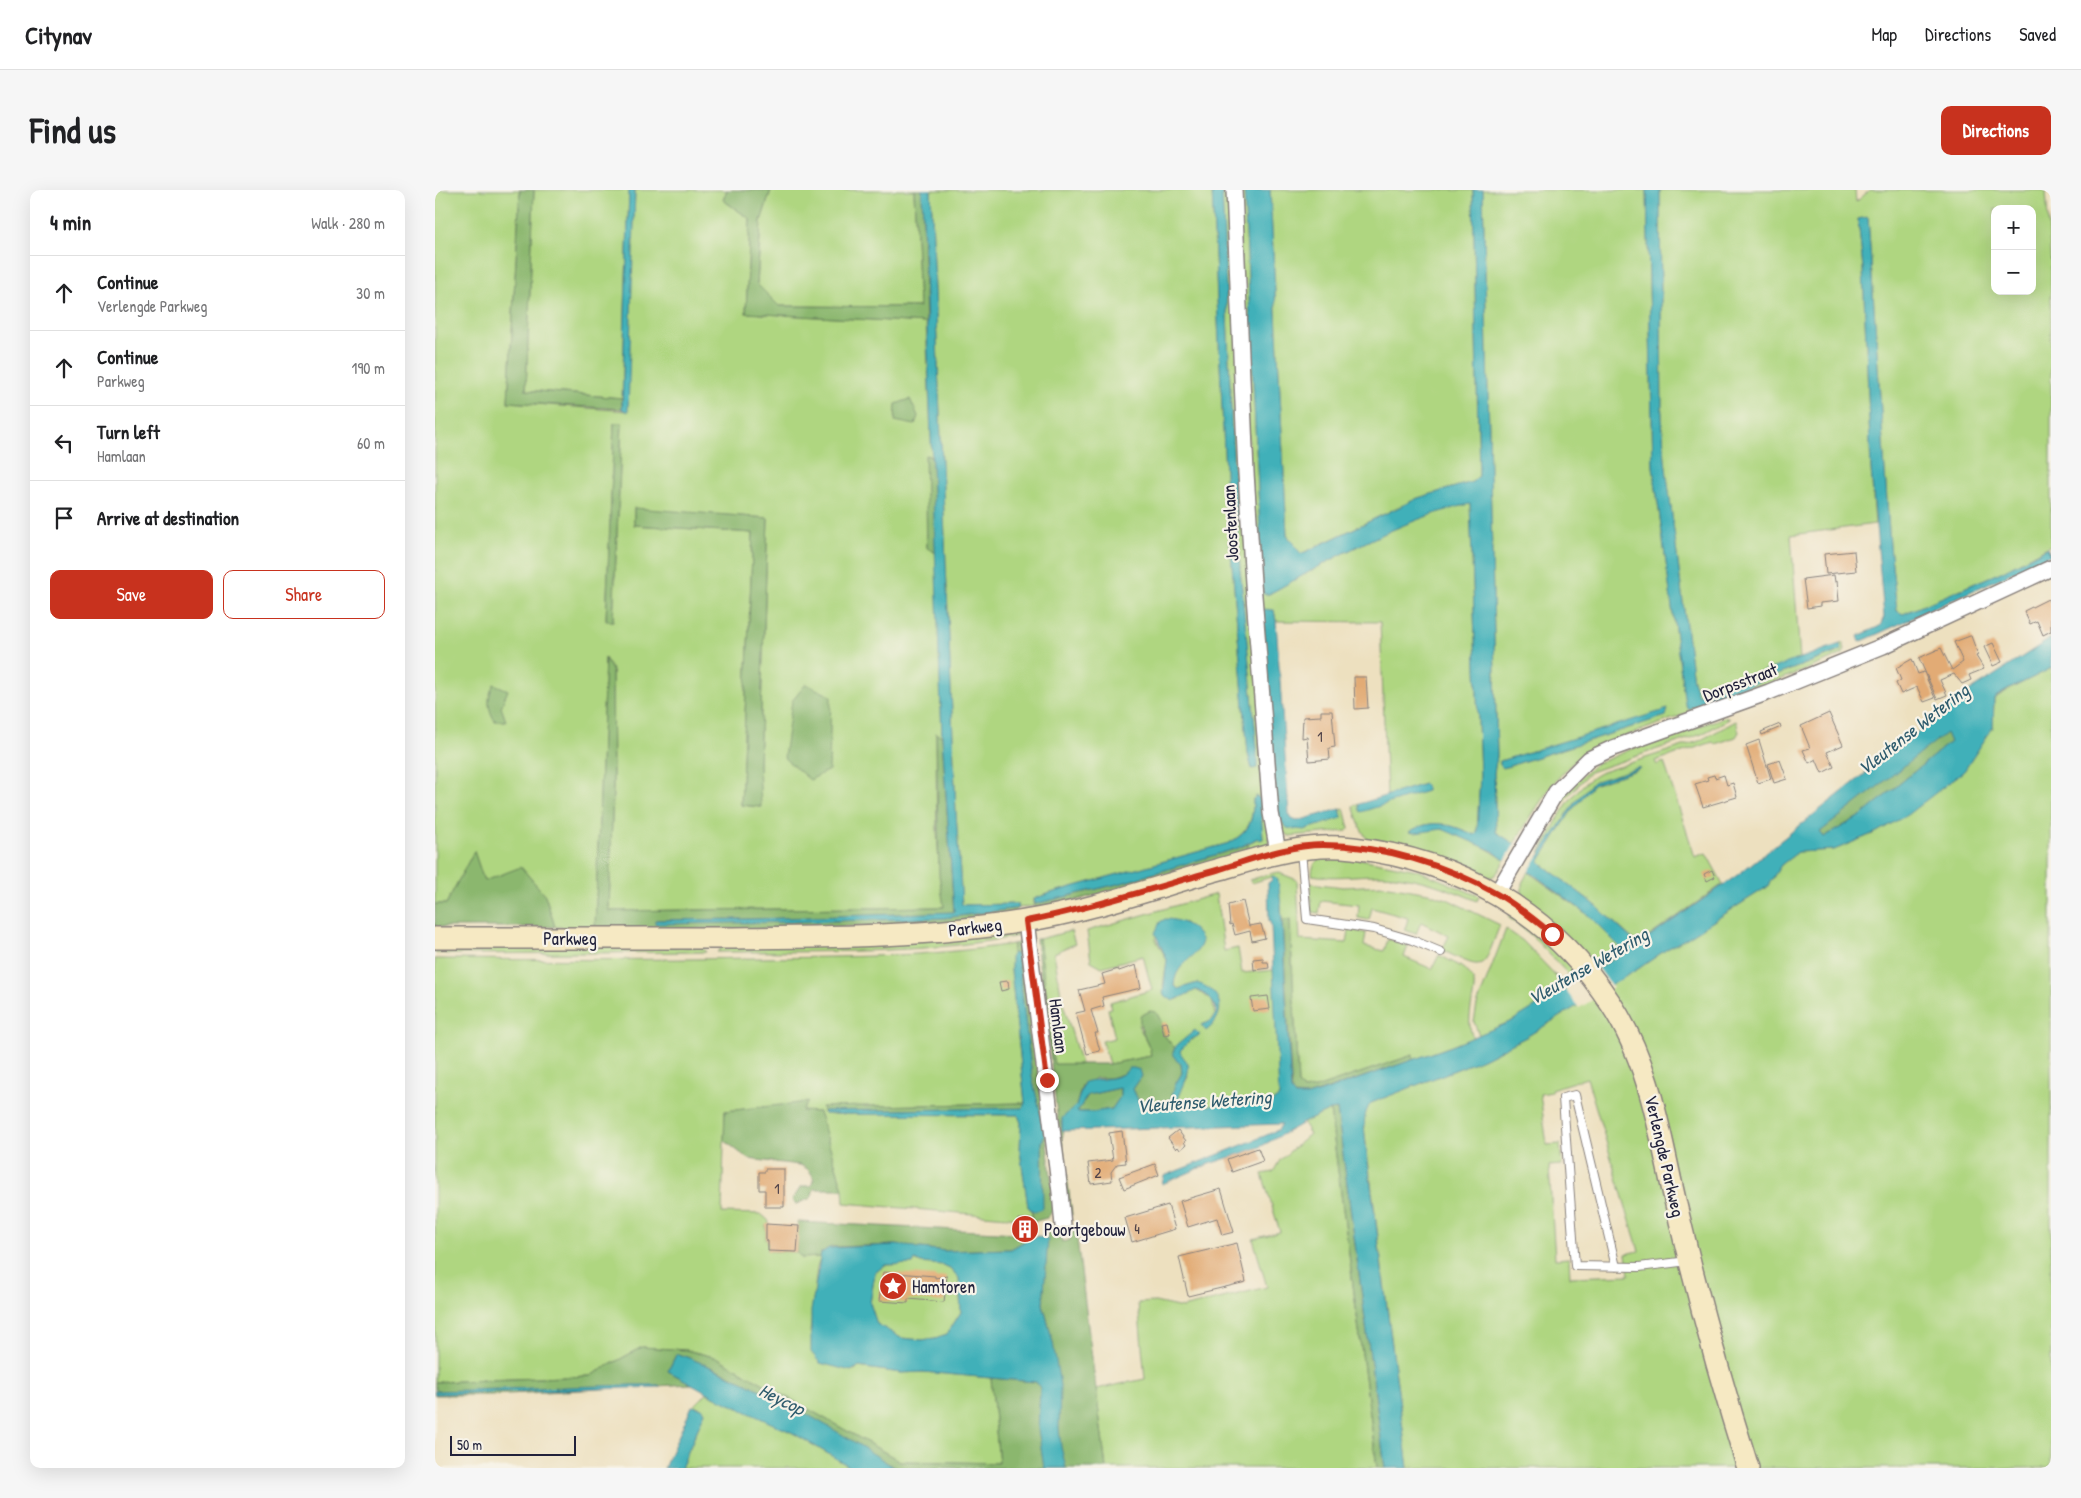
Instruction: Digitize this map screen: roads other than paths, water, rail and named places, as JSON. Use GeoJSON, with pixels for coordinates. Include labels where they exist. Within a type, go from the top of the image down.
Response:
{"type":"FeatureCollection","features":[{"type":"Feature","properties":{"kind":"street","name":"Joostenlaan"},"geometry":{"type":"LineString","coordinates":[[1234,190],[1252,574],[1271,813],[1278,852]]}},
{"type":"Feature","properties":{"kind":"street","name":"Dorpsstraat"},"geometry":{"type":"LineString","coordinates":[[1497,893],[1555,792],[1580,766],[1599,754],[1769,692],[1875,650],[2051,568]]}},
{"type":"Feature","properties":{"kind":"street","name":"Parkweg"},"geometry":{"type":"LineString","coordinates":[[435,938],[781,937],[922,934],[1026,921],[1077,910],[1278,852],[1322,845],[1390,854],[1443,869],[1497,893]]}},
{"type":"Feature","properties":{"kind":"street","name":"Verlengde Parkweg"},"geometry":{"type":"LineString","coordinates":[[1497,893],[1523,910],[1545,928],[1581,963],[1611,1003],[1632,1041],[1650,1088],[1716,1366],[1748,1468]]}},
{"type":"Feature","properties":{"kind":"street","name":"Hamlaan"},"geometry":{"type":"LineString","coordinates":[[1026,921],[1063,1226]]}},
{"type":"Feature","properties":{"kind":"lane"},"geometry":{"type":"LineString","coordinates":[[1301,848],[1307,919],[1361,926],[1383,931],[1441,952]]}},
{"type":"Feature","properties":{"kind":"lane"},"geometry":{"type":"LineString","coordinates":[[1616,1267],[1575,1095],[1563,1098],[1575,1266],[1616,1267],[1670,1264],[1690,1260]]}},
{"type":"Feature","properties":{"kind":"water"},"geometry":{"type":"Polygon","coordinates":[[[629,190],[635,190],[628,412],[622,409],[629,190]]]}},
{"type":"Feature","properties":{"kind":"water"},"geometry":{"type":"Polygon","coordinates":[[[922,190],[931,190],[956,813],[962,905],[1017,904],[1019,908],[944,918],[655,924],[655,920],[755,919],[954,912],[942,736],[922,190]]]}},
{"type":"Feature","properties":{"kind":"water"},"geometry":{"type":"Polygon","coordinates":[[[1212,190],[1222,190],[1232,435],[1240,569],[1257,748],[1257,768],[1252,769],[1248,754],[1226,494],[1212,190]]]}},
{"type":"Feature","properties":{"kind":"water"},"geometry":{"type":"Polygon","coordinates":[[[1244,190],[1270,190],[1287,535],[1301,554],[1418,498],[1472,482],[1479,476],[1473,190],[1483,190],[1497,755],[1494,773],[1496,832],[1532,855],[1539,856],[1575,802],[1593,782],[1640,767],[1639,769],[1593,785],[1572,810],[1539,862],[1593,903],[1636,943],[1641,943],[1736,876],[1967,693],[2051,638],[2051,668],[1994,698],[1993,727],[1964,771],[1907,815],[1877,832],[1834,850],[1798,852],[1781,865],[1767,887],[1526,1037],[1483,1059],[1371,1103],[1365,1118],[1366,1147],[1408,1468],[1385,1468],[1337,1109],[1330,1110],[1303,1123],[1258,1148],[1209,1164],[1162,1184],[1164,1176],[1278,1130],[1282,1124],[1062,1131],[1062,1118],[1076,1106],[1084,1082],[1115,1077],[1121,1075],[1129,1068],[1140,1070],[1142,1076],[1133,1089],[1140,1104],[1152,1108],[1164,1108],[1170,1103],[1175,1085],[1182,1073],[1181,1064],[1176,1060],[1173,1052],[1176,1046],[1195,1030],[1200,1035],[1190,1040],[1180,1051],[1188,1064],[1188,1074],[1176,1107],[1272,1102],[1279,1097],[1268,883],[1272,880],[1271,877],[1274,876],[1278,880],[1281,905],[1291,1091],[1295,1096],[1307,1096],[1321,1092],[1452,1046],[1512,1021],[1623,953],[1623,950],[1588,915],[1533,874],[1503,859],[1493,851],[1442,829],[1415,833],[1409,832],[1426,825],[1442,824],[1475,835],[1477,833],[1480,775],[1470,504],[1443,511],[1392,530],[1342,554],[1269,594],[1263,594],[1244,190]],[[1946,733],[1820,832],[1824,837],[1862,815],[1950,742],[1946,733]],[[1120,1088],[1088,1095],[1077,1112],[1112,1109],[1120,1097],[1120,1088]]]}},
{"type":"Feature","properties":{"kind":"water"},"geometry":{"type":"Polygon","coordinates":[[[1647,190],[1660,190],[1662,420],[1665,460],[1693,681],[1698,695],[1840,644],[1842,650],[1688,709],[1685,704],[1653,466],[1647,190]]]}},
{"type":"Feature","properties":{"kind":"water"},"geometry":{"type":"Polygon","coordinates":[[[1868,217],[1890,546],[1897,611],[1903,614],[2001,572],[2047,548],[2051,555],[1860,642],[1858,636],[1880,626],[1884,617],[1871,469],[1863,268],[1858,219],[1868,217]]]}},
{"type":"Feature","properties":{"kind":"water"},"geometry":{"type":"Polygon","coordinates":[[[1263,609],[1274,610],[1276,621],[1289,814],[1292,819],[1297,821],[1340,809],[1342,818],[1304,830],[1287,828],[1278,818],[1272,756],[1263,609]]]}},
{"type":"Feature","properties":{"kind":"water"},"geometry":{"type":"Polygon","coordinates":[[[1668,709],[1666,716],[1503,768],[1500,765],[1500,761],[1668,709]]]}},
{"type":"Feature","properties":{"kind":"water"},"geometry":{"type":"Polygon","coordinates":[[[1424,784],[1427,791],[1361,812],[1359,809],[1359,804],[1424,784]]]}},
{"type":"Feature","properties":{"kind":"water"},"geometry":{"type":"Polygon","coordinates":[[[1256,796],[1260,798],[1263,839],[1259,840],[1258,838],[1238,848],[1122,883],[1035,904],[1034,899],[1047,894],[1229,843],[1242,834],[1249,825],[1253,799],[1256,796]]]}},
{"type":"Feature","properties":{"kind":"water"},"geometry":{"type":"Polygon","coordinates":[[[1165,919],[1182,922],[1192,928],[1202,941],[1200,947],[1179,971],[1174,985],[1178,989],[1197,983],[1206,987],[1217,997],[1219,1011],[1217,1018],[1206,1031],[1201,1025],[1212,1020],[1216,1011],[1215,1006],[1208,997],[1196,990],[1173,1001],[1163,994],[1167,960],[1155,933],[1160,922],[1165,919]]]}},
{"type":"Feature","properties":{"kind":"water"},"geometry":{"type":"Polygon","coordinates":[[[1013,953],[1017,954],[1032,1077],[1045,1133],[1042,1142],[1043,1208],[1035,1212],[1028,1207],[1020,1151],[1021,1123],[1018,1115],[823,1113],[824,1111],[1023,1108],[1025,1103],[1011,970],[1011,956],[1013,953]]]}},
{"type":"Feature","properties":{"kind":"water"},"geometry":{"type":"Polygon","coordinates":[[[1038,1236],[1048,1239],[1043,1304],[1053,1343],[1060,1385],[1059,1428],[1066,1468],[1044,1468],[1038,1429],[1040,1388],[1036,1382],[923,1372],[901,1373],[858,1367],[851,1371],[820,1363],[811,1352],[811,1311],[821,1253],[829,1248],[896,1245],[915,1247],[916,1249],[945,1251],[1011,1249],[1030,1238],[1038,1236]],[[915,1260],[913,1264],[885,1265],[875,1273],[870,1303],[877,1324],[901,1338],[922,1340],[947,1334],[961,1312],[959,1278],[950,1268],[943,1265],[921,1263],[915,1260]]]}},
{"type":"Feature","properties":{"kind":"water"},"geometry":{"type":"Polygon","coordinates":[[[679,1354],[707,1365],[790,1405],[843,1435],[895,1468],[852,1468],[793,1433],[723,1401],[668,1371],[676,1355],[679,1354]]]}},
{"type":"Feature","properties":{"kind":"water"},"geometry":{"type":"Polygon","coordinates":[[[659,1385],[660,1387],[435,1394],[435,1391],[659,1385]]]}},
{"type":"Feature","properties":{"kind":"water"},"geometry":{"type":"Polygon","coordinates":[[[692,1406],[702,1408],[705,1412],[681,1468],[664,1468],[692,1406]]]}},
{"type":"Feature","properties":{"kind":"place","name":"Poortgebouw"},"geometry":{"type":"Point","coordinates":[1025,1229]}},
{"type":"Feature","properties":{"kind":"place","name":"Hamtoren"},"geometry":{"type":"Point","coordinates":[893,1286]}},
{"type":"Feature","properties":{"kind":"water label","name":"Vleutense Wetering"},"geometry":{"type":"Point","coordinates":[1913,729]}},
{"type":"Feature","properties":{"kind":"water label","name":"Vleutense Wetering"},"geometry":{"type":"Point","coordinates":[1588,966]}},
{"type":"Feature","properties":{"kind":"water label","name":"Vleutense Wetering"},"geometry":{"type":"Point","coordinates":[1204,1101]}},
{"type":"Feature","properties":{"kind":"water label","name":"Heycop"},"geometry":{"type":"Point","coordinates":[782,1399]}}]}
